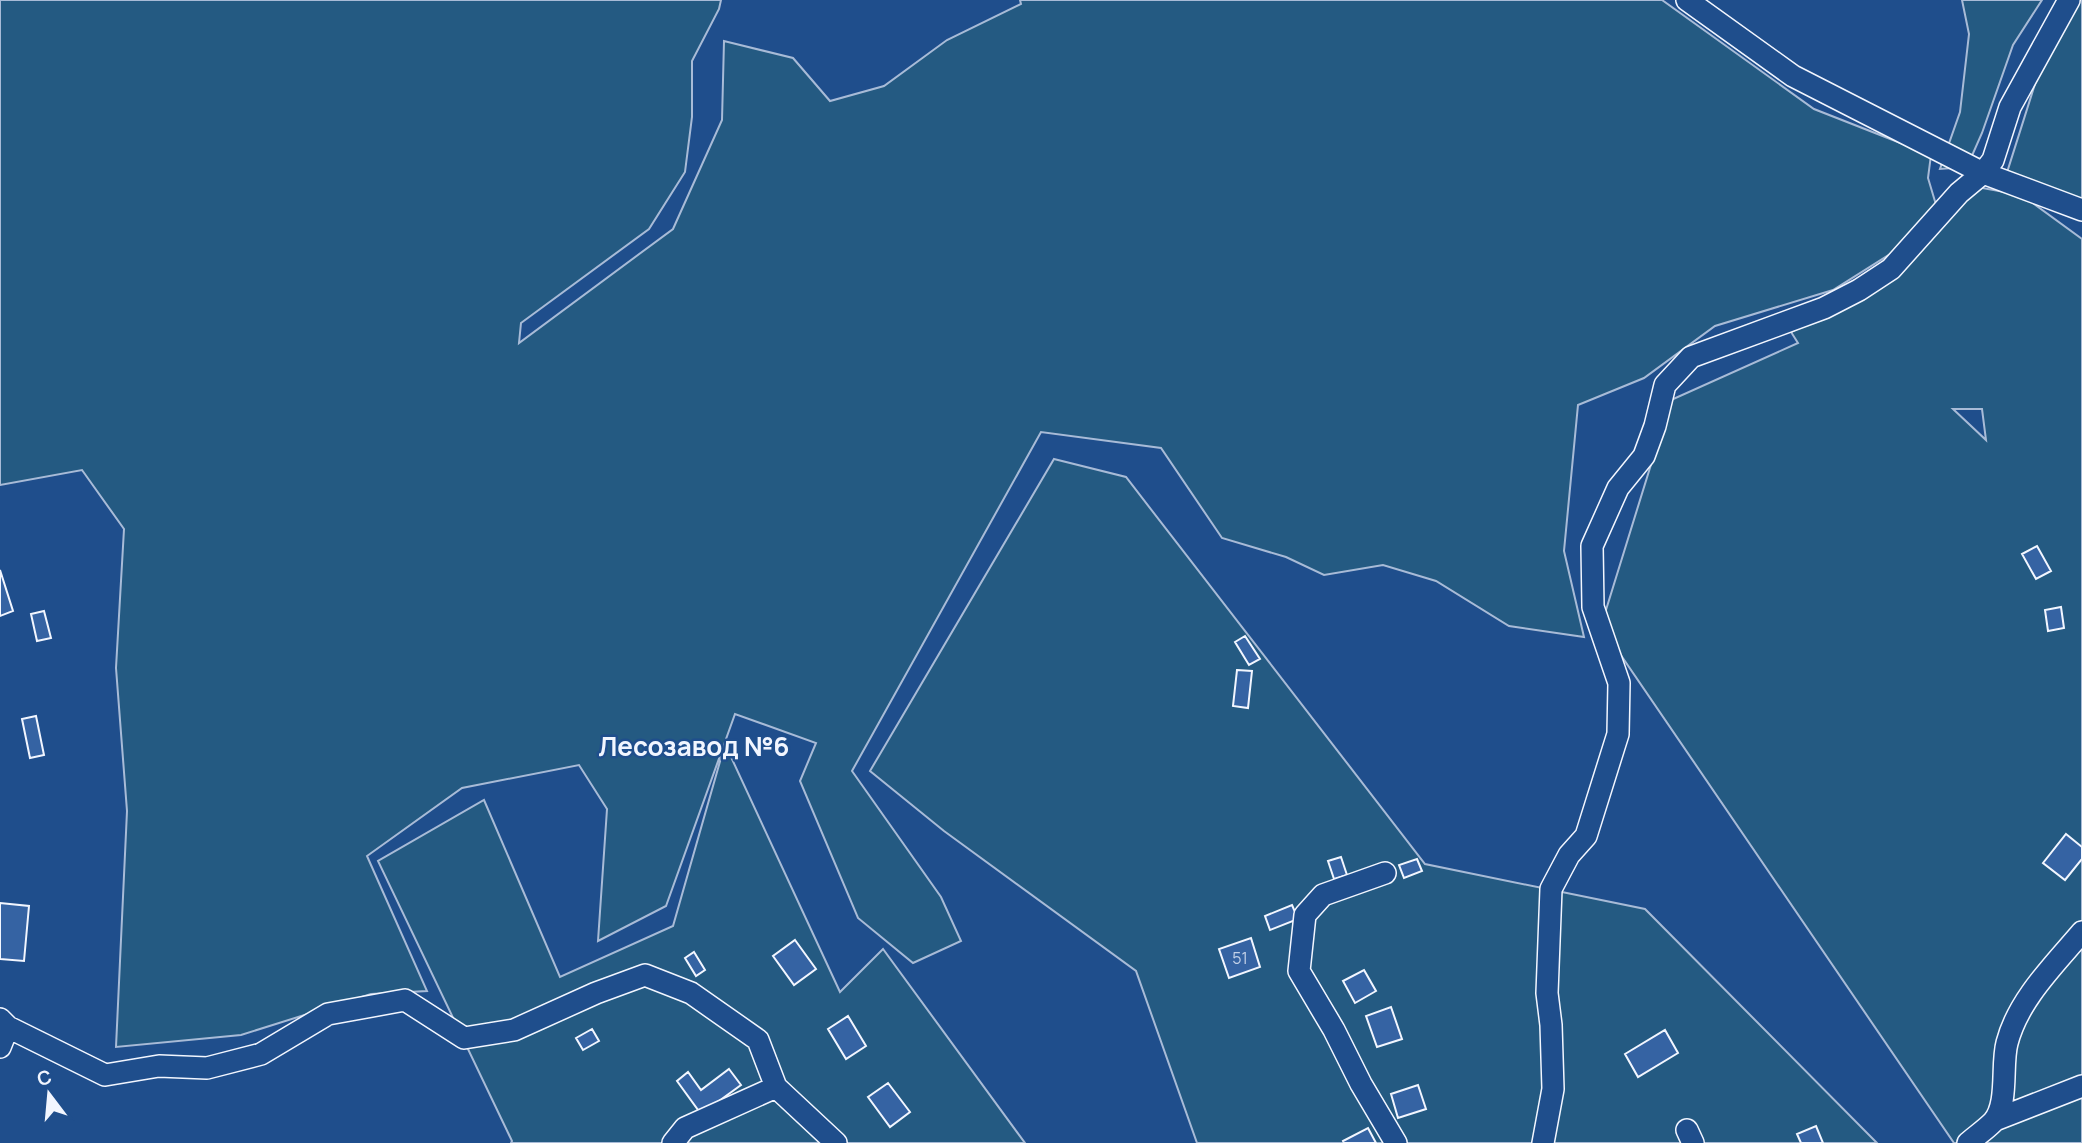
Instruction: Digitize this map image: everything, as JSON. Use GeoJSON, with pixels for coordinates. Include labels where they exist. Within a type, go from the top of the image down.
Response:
{"type":"FeatureCollection","features":[{"type":"Feature","properties":{"kind":"street"},"geometry":{"type":"LineString","coordinates":[[1687,0],[1793,76],[1983,173],[2082,210]]}},
{"type":"Feature","properties":{"kind":"street"},"geometry":{"type":"LineString","coordinates":[[1543,1143],[1553,1090],[1552,1025],[1547,993],[1551,889],[1569,855],[1586,836],[1618,734],[1619,683],[1593,607],[1592,546],[1618,488],[1644,456],[1665,385],[1691,357],[1824,308],[1891,269],[1959,193],[1983,173],[1993,160],[2010,107],[2070,0]]}},
{"type":"Feature","properties":{"kind":"street"},"geometry":{"type":"LineString","coordinates":[[1385,873],[1323,895],[1305,915],[1299,971],[1396,1143]]}},
{"type":"Feature","properties":{"kind":"street"},"geometry":{"type":"LineString","coordinates":[[1995,1120],[2004,1092],[2006,1044],[2020,1013],[2043,978],[2082,932]]}},
{"type":"Feature","properties":{"kind":"street"},"geometry":{"type":"LineString","coordinates":[[3,1031],[105,1075],[159,1066],[207,1068],[261,1054],[328,1014],[405,1000],[464,1038],[514,1030],[596,993],[645,975],[691,993],[758,1040],[776,1087],[836,1143]]}},
{"type":"Feature","properties":{"kind":"street"},"geometry":{"type":"LineString","coordinates":[[1968,1143],[1995,1120],[2082,1086]]}},
{"type":"Feature","properties":{"kind":"street"},"geometry":{"type":"LineString","coordinates":[[673,1143],[685,1128],[776,1087]]}},
{"type":"Feature","properties":{"kind":"shaded area"},"geometry":{"type":"Polygon","coordinates":[[[0,0],[721,0],[692,61],[692,117],[685,172],[649,229],[521,323],[519,343],[673,229],[722,120],[724,41],[793,58],[830,101],[884,86],[947,40],[1021,4],[1020,0],[1662,0],[1814,109],[1931,155],[1928,178],[1937,208],[1895,251],[1833,290],[1715,326],[1644,378],[1578,405],[1564,551],[1584,637],[1509,626],[1436,581],[1383,565],[1324,575],[1286,557],[1222,538],[1161,448],[1041,432],[852,771],[941,897],[961,941],[913,963],[858,918],[800,781],[816,743],[735,714],[666,906],[598,941],[607,809],[579,765],[462,788],[367,856],[427,991],[371,994],[241,1035],[116,1047],[127,811],[116,668],[124,529],[82,470],[0,485],[0,0]]]}},
{"type":"Feature","properties":{"kind":"shaded area"},"geometry":{"type":"Polygon","coordinates":[[[1962,0],[2042,0],[2013,45],[1967,167],[1940,169],[1960,112],[1969,34],[1962,0]]]}},
{"type":"Feature","properties":{"kind":"shaded area"},"geometry":{"type":"Polygon","coordinates":[[[2079,0],[2082,0],[2082,220],[2026,198],[2082,239],[2082,1143],[1954,1143],[1601,626],[1671,400],[1798,343],[1791,332],[1866,296],[1977,187],[2021,195],[2004,182],[2041,65],[2079,0]],[[1953,409],[1986,440],[1982,409],[1953,409]]]}},
{"type":"Feature","properties":{"kind":"shaded area"},"geometry":{"type":"Polygon","coordinates":[[[1054,459],[1126,477],[1425,864],[1645,909],[1877,1143],[1197,1143],[1136,971],[944,831],[870,771],[1054,459]]]}},
{"type":"Feature","properties":{"kind":"shaded area"},"geometry":{"type":"Polygon","coordinates":[[[725,744],[840,992],[883,949],[1025,1143],[511,1143],[378,861],[484,800],[560,977],[673,926],[725,744]]]}},
{"type":"Feature","properties":{"kind":"building"},"geometry":{"type":"Polygon","coordinates":[[[2037,546],[2051,571],[2036,579],[2022,554],[2037,546]]]}},
{"type":"Feature","properties":{"kind":"building"},"geometry":{"type":"Polygon","coordinates":[[[0,570],[13,611],[0,616],[0,570]]]}},
{"type":"Feature","properties":{"kind":"building"},"geometry":{"type":"Polygon","coordinates":[[[2061,607],[2064,628],[2048,631],[2045,610],[2061,607]]]}},
{"type":"Feature","properties":{"kind":"building"},"geometry":{"type":"Polygon","coordinates":[[[44,611],[51,638],[37,641],[31,614],[44,611]]]}},
{"type":"Feature","properties":{"kind":"building"},"geometry":{"type":"Polygon","coordinates":[[[1245,636],[1260,659],[1249,665],[1235,642],[1245,636]]]}},
{"type":"Feature","properties":{"kind":"building"},"geometry":{"type":"Polygon","coordinates":[[[1237,670],[1252,671],[1248,708],[1233,706],[1237,670]]]}},
{"type":"Feature","properties":{"kind":"building"},"geometry":{"type":"Polygon","coordinates":[[[36,716],[44,755],[30,758],[22,719],[36,716]]]}},
{"type":"Feature","properties":{"kind":"building"},"geometry":{"type":"Polygon","coordinates":[[[2066,834],[2082,847],[2082,859],[2065,880],[2043,863],[2066,834]]]}},
{"type":"Feature","properties":{"kind":"building"},"geometry":{"type":"Polygon","coordinates":[[[1341,857],[1347,875],[1334,879],[1328,861],[1341,857]]]}},
{"type":"Feature","properties":{"kind":"building"},"geometry":{"type":"Polygon","coordinates":[[[1417,859],[1422,871],[1404,878],[1399,865],[1417,859]]]}},
{"type":"Feature","properties":{"kind":"building"},"geometry":{"type":"Polygon","coordinates":[[[0,903],[29,906],[24,961],[0,959],[0,903]]]}},
{"type":"Feature","properties":{"kind":"building"},"geometry":{"type":"Polygon","coordinates":[[[1292,905],[1298,919],[1270,930],[1265,916],[1292,905]]]}},
{"type":"Feature","properties":{"kind":"building"},"geometry":{"type":"Polygon","coordinates":[[[1251,938],[1260,967],[1229,978],[1219,949],[1251,938]]]}},
{"type":"Feature","properties":{"kind":"building"},"geometry":{"type":"Polygon","coordinates":[[[795,940],[816,969],[794,985],[773,956],[795,940]]]}},
{"type":"Feature","properties":{"kind":"building"},"geometry":{"type":"Polygon","coordinates":[[[694,952],[705,970],[696,976],[685,958],[694,952]]]}},
{"type":"Feature","properties":{"kind":"building"},"geometry":{"type":"Polygon","coordinates":[[[1364,970],[1376,991],[1355,1003],[1343,981],[1364,970]]]}},
{"type":"Feature","properties":{"kind":"building"},"geometry":{"type":"Polygon","coordinates":[[[1391,1007],[1402,1039],[1377,1047],[1366,1016],[1391,1007]]]}},
{"type":"Feature","properties":{"kind":"building"},"geometry":{"type":"Polygon","coordinates":[[[848,1016],[866,1046],[846,1059],[828,1029],[848,1016]]]}},
{"type":"Feature","properties":{"kind":"building"},"geometry":{"type":"Polygon","coordinates":[[[592,1029],[599,1041],[583,1050],[576,1038],[592,1029]]]}},
{"type":"Feature","properties":{"kind":"building"},"geometry":{"type":"Polygon","coordinates":[[[1665,1030],[1678,1053],[1638,1077],[1625,1054],[1665,1030]]]}},
{"type":"Feature","properties":{"kind":"building"},"geometry":{"type":"Polygon","coordinates":[[[729,1069],[741,1085],[701,1114],[677,1081],[688,1072],[701,1090],[729,1069]]]}},
{"type":"Feature","properties":{"kind":"building"},"geometry":{"type":"Polygon","coordinates":[[[888,1083],[910,1112],[890,1127],[868,1097],[888,1083]]]}},
{"type":"Feature","properties":{"kind":"building"},"geometry":{"type":"Polygon","coordinates":[[[1418,1085],[1426,1109],[1398,1118],[1391,1094],[1418,1085]]]}},
{"type":"Feature","properties":{"kind":"building"},"geometry":{"type":"Polygon","coordinates":[[[1816,1126],[1823,1143],[1801,1143],[1797,1134],[1816,1126]]]}},
{"type":"Feature","properties":{"kind":"building"},"geometry":{"type":"Polygon","coordinates":[[[1368,1128],[1376,1143],[1344,1143],[1343,1141],[1368,1128]]]}},
{"type":"Feature","properties":{"kind":"district","name":"Лесозавод №6"},"geometry":{"type":"Point","coordinates":[694,747]}}]}
